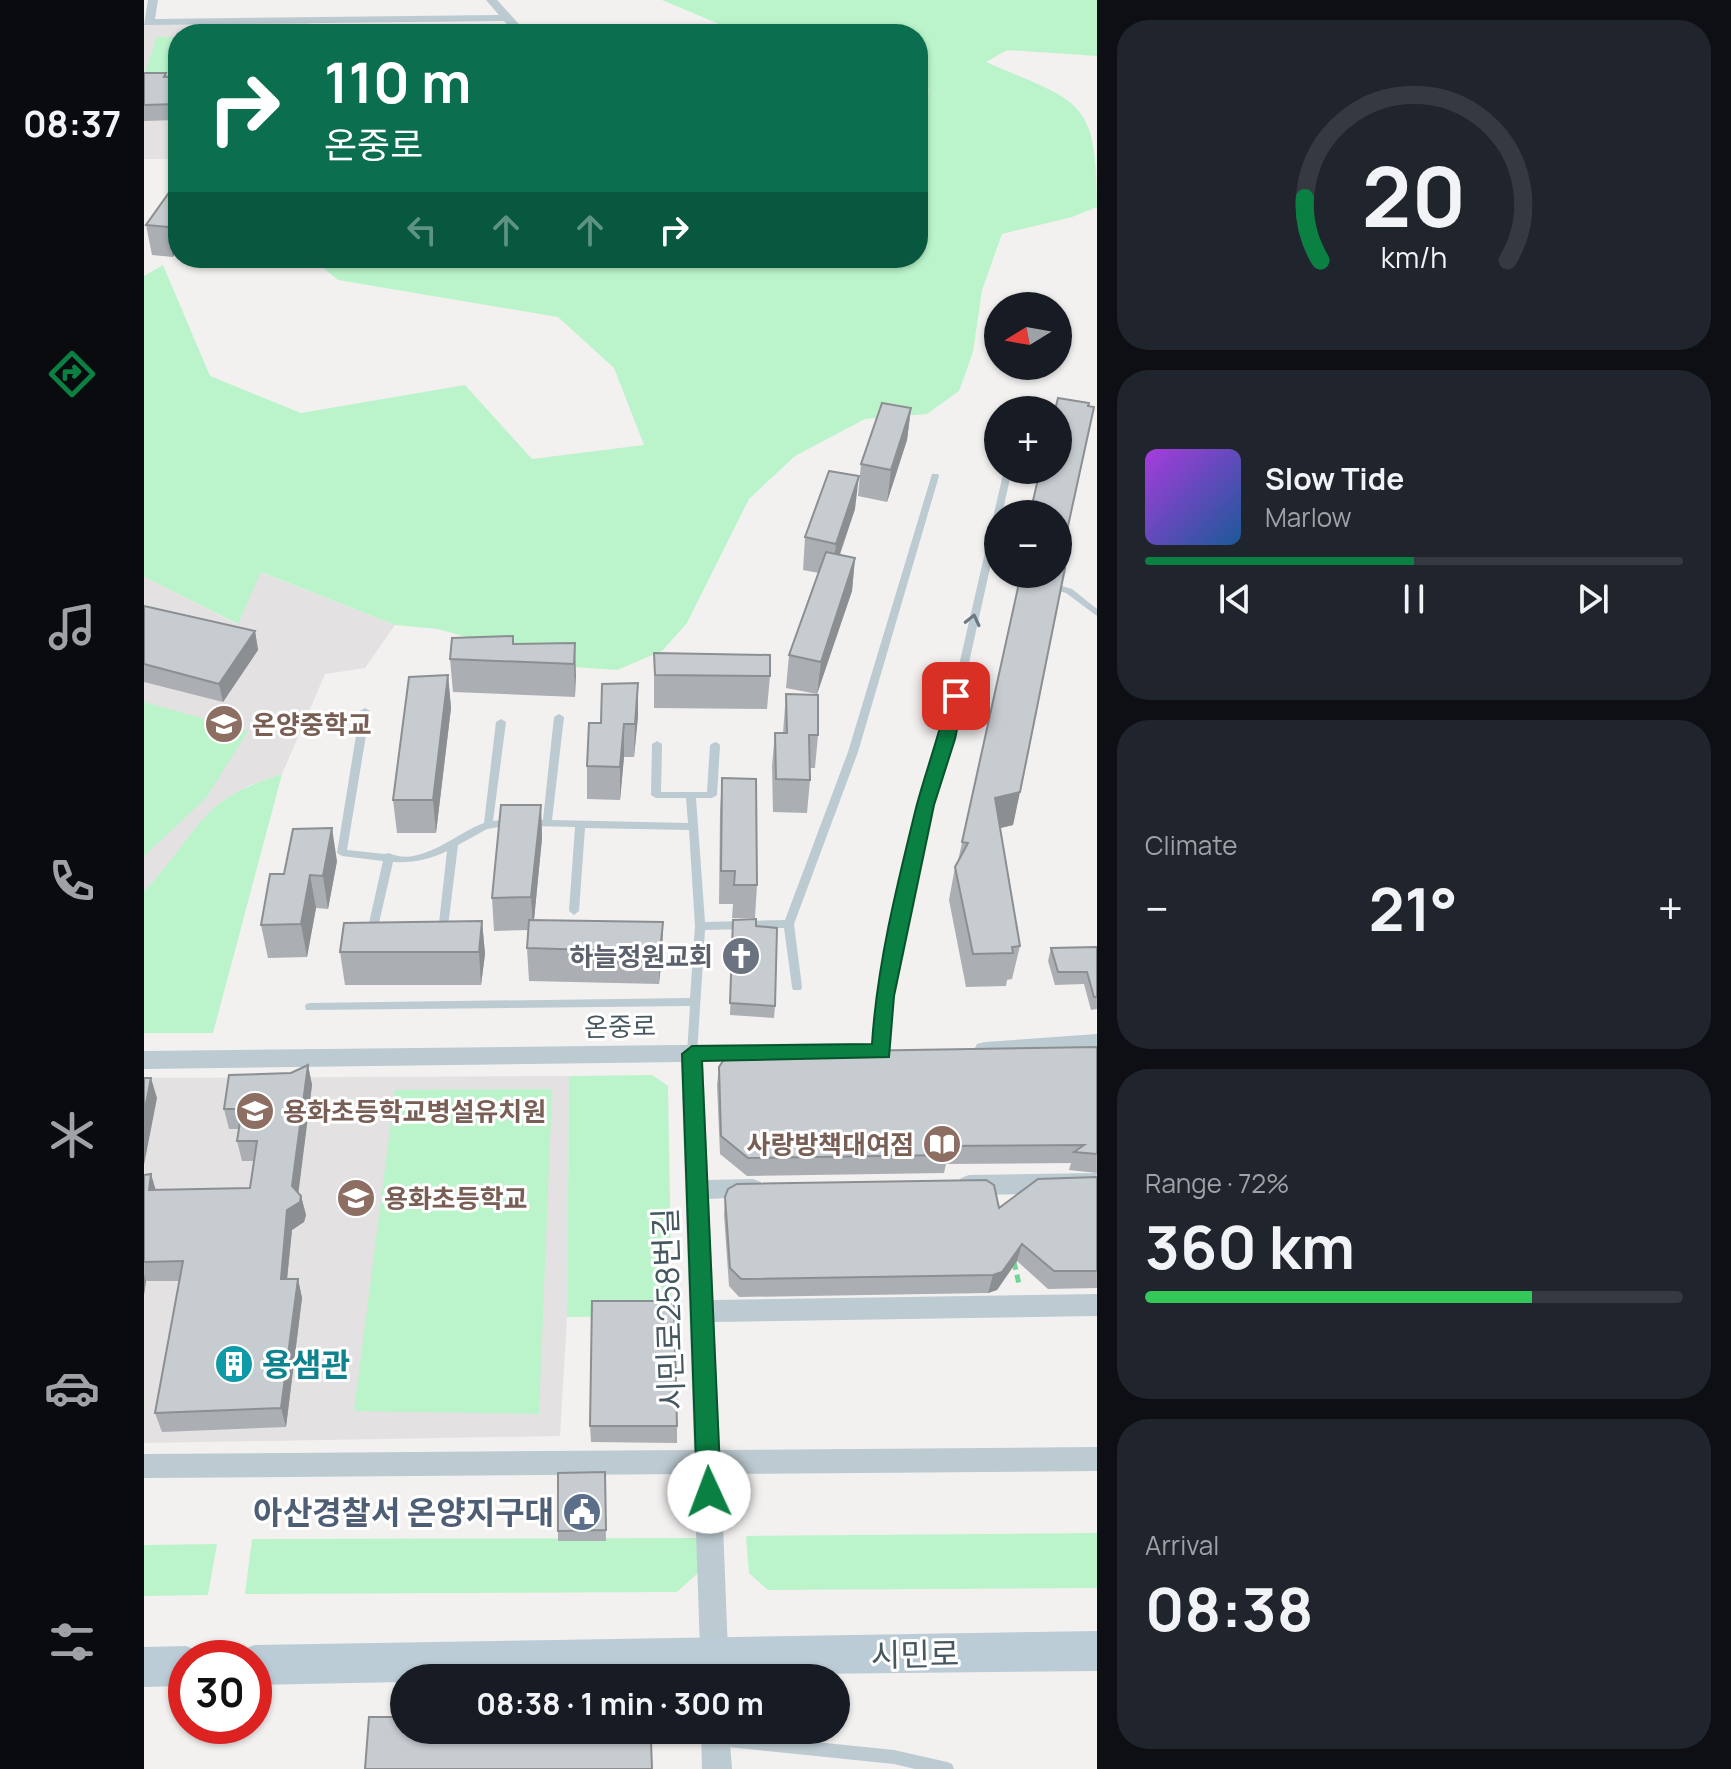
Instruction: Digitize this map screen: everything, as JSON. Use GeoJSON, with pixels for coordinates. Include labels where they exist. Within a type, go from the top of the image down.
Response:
{"type":"FeatureCollection","features":[{"type":"Feature","properties":{"kind":"main road","name":"시민로"},"geometry":{"type":"LineString","coordinates":[[805,1664],[1097,1651]]}},
{"type":"Feature","properties":{"kind":"main road","name":"시민로"},"geometry":{"type":"LineString","coordinates":[[272,1665],[390,1666]]}},
{"type":"Feature","properties":{"kind":"main road"},"geometry":{"type":"LineString","coordinates":[[144,1667],[168,1666]]}},
{"type":"Feature","properties":{"kind":"street"},"geometry":{"type":"LineString","coordinates":[[153,0],[147,22],[244,16],[403,14],[507,18]]}},
{"type":"Feature","properties":{"kind":"street"},"geometry":{"type":"LineString","coordinates":[[491,0],[513,24]]}},
{"type":"Feature","properties":{"kind":"street"},"geometry":{"type":"LineString","coordinates":[[325,24],[326,15]]}},
{"type":"Feature","properties":{"kind":"street"},"geometry":{"type":"LineString","coordinates":[[956,1050],[1097,1042]]}},
{"type":"Feature","properties":{"kind":"street","name":"온중로"},"geometry":{"type":"LineString","coordinates":[[144,1060],[911,1051]]}},
{"type":"Feature","properties":{"kind":"street","name":"시민로258번길"},"geometry":{"type":"LineString","coordinates":[[692,1054],[715,1664]]}},
{"type":"Feature","properties":{"kind":"street"},"geometry":{"type":"LineString","coordinates":[[952,1185],[1097,1183]]}},
{"type":"Feature","properties":{"kind":"street"},"geometry":{"type":"LineString","coordinates":[[697,1190],[777,1189]]}},
{"type":"Feature","properties":{"kind":"street"},"geometry":{"type":"LineString","coordinates":[[702,1311],[1097,1305]]}},
{"type":"Feature","properties":{"kind":"street"},"geometry":{"type":"LineString","coordinates":[[144,1466],[1097,1459]]}},
{"type":"Feature","properties":{"kind":"street"},"geometry":{"type":"LineString","coordinates":[[716,1744],[717,1769]]}},
{"type":"Feature","properties":{"kind":"lane"},"geometry":{"type":"LineString","coordinates":[[797,987],[789,924],[853,752],[935,476]]}},
{"type":"Feature","properties":{"kind":"lane"},"geometry":{"type":"LineString","coordinates":[[882,1051],[888,981],[926,805],[947,739],[984,572]]}},
{"type":"Feature","properties":{"kind":"lane"},"geometry":{"type":"LineString","coordinates":[[1059,588],[1069,591],[1097,613]]}},
{"type":"Feature","properties":{"kind":"lane"},"geometry":{"type":"LineString","coordinates":[[365,711],[342,853],[417,858],[488,822],[693,827]]}},
{"type":"Feature","properties":{"kind":"lane"},"geometry":{"type":"LineString","coordinates":[[547,823],[559,717]]}},
{"type":"Feature","properties":{"kind":"lane"},"geometry":{"type":"LineString","coordinates":[[488,822],[501,722]]}},
{"type":"Feature","properties":{"kind":"lane"},"geometry":{"type":"LineString","coordinates":[[657,744],[656,795],[712,795],[715,745]]}},
{"type":"Feature","properties":{"kind":"lane"},"geometry":{"type":"LineString","coordinates":[[691,795],[700,926],[692,1054]]}},
{"type":"Feature","properties":{"kind":"lane"},"geometry":{"type":"LineString","coordinates":[[574,911],[580,824]]}},
{"type":"Feature","properties":{"kind":"lane"},"geometry":{"type":"LineString","coordinates":[[443,932],[453,842]]}},
{"type":"Feature","properties":{"kind":"lane"},"geometry":{"type":"LineString","coordinates":[[371,939],[389,856]]}},
{"type":"Feature","properties":{"kind":"lane"},"geometry":{"type":"LineString","coordinates":[[700,926],[789,924]]}},
{"type":"Feature","properties":{"kind":"lane"},"geometry":{"type":"LineString","coordinates":[[310,1007],[694,1002]]}},
{"type":"Feature","properties":{"kind":"lane"},"geometry":{"type":"LineString","coordinates":[[793,1744],[894,1757],[947,1769]]}},
{"type":"Feature","properties":{"kind":"path"},"geometry":{"type":"LineString","coordinates":[[1014,1261],[1023,1306]]}},
{"type":"Feature","properties":{"kind":"shaded area"},"geometry":{"type":"Polygon","coordinates":[[[307,22],[310,24],[168,24],[168,159],[144,159],[144,24],[307,22]]]}},
{"type":"Feature","properties":{"kind":"shaded area","name":"온양중학교"},"geometry":{"type":"Polygon","coordinates":[[[260,572],[395,625],[365,668],[325,674],[282,774],[248,786],[144,891],[144,577],[237,624],[260,572]]]}},
{"type":"Feature","properties":{"kind":"shaded area","name":"용화초등학교"},"geometry":{"type":"Polygon","coordinates":[[[569,1076],[567,1317],[560,1436],[144,1443],[144,1078],[569,1076]]]}},
{"type":"Feature","properties":{"kind":"green space"},"geometry":{"type":"Polygon","coordinates":[[[662,0],[1097,0],[1097,56],[1007,50],[986,62],[1043,86],[1077,109],[1087,124],[1093,144],[1097,207],[1072,217],[1002,234],[982,290],[973,352],[959,391],[927,414],[865,419],[795,456],[749,499],[687,623],[662,651],[617,670],[573,667],[438,629],[395,625],[261,572],[238,624],[144,577],[144,276],[163,265],[210,376],[301,413],[465,385],[532,459],[644,445],[614,368],[558,317],[338,280],[323,268],[928,268],[928,24],[719,24],[662,0]]]}},
{"type":"Feature","properties":{"kind":"green space"},"geometry":{"type":"Polygon","coordinates":[[[157,37],[168,37],[168,76],[144,75],[157,37]]]}},
{"type":"Feature","properties":{"kind":"green space"},"geometry":{"type":"Polygon","coordinates":[[[144,702],[248,731],[206,798],[144,856],[144,702]]]}},
{"type":"Feature","properties":{"kind":"green space"},"geometry":{"type":"Polygon","coordinates":[[[282,774],[213,1033],[144,1033],[144,891],[221,802],[282,774]]]}},
{"type":"Feature","properties":{"kind":"green space"},"geometry":{"type":"Polygon","coordinates":[[[652,1075],[668,1086],[672,1316],[567,1317],[569,1076],[652,1075]]]}},
{"type":"Feature","properties":{"kind":"green space"},"geometry":{"type":"Polygon","coordinates":[[[552,1089],[539,1414],[354,1411],[395,1090],[552,1089]]]}},
{"type":"Feature","properties":{"kind":"green space"},"geometry":{"type":"Polygon","coordinates":[[[1097,1533],[1097,1588],[768,1590],[749,1573],[746,1536],[1097,1533]]]}},
{"type":"Feature","properties":{"kind":"green space"},"geometry":{"type":"Polygon","coordinates":[[[698,1538],[699,1572],[677,1592],[245,1594],[252,1539],[698,1538]]]}},
{"type":"Feature","properties":{"kind":"green space"},"geometry":{"type":"Polygon","coordinates":[[[217,1544],[208,1595],[144,1596],[144,1545],[217,1544]]]}},
{"type":"Feature","properties":{"kind":"building"},"geometry":{"type":"Polygon","coordinates":[[[144,73],[166,73],[168,104],[144,105],[144,73]]]}},
{"type":"Feature","properties":{"kind":"building"},"geometry":{"type":"Polygon","coordinates":[[[168,194],[168,227],[146,225],[168,194]]]}},
{"type":"Feature","properties":{"kind":"building"},"geometry":{"type":"Polygon","coordinates":[[[1072,400],[1089,403],[1088,406],[1094,407],[1072,508],[1072,500],[1033,500],[1037,484],[1072,484],[1072,400]]]}},
{"type":"Feature","properties":{"kind":"building"},"geometry":{"type":"Polygon","coordinates":[[[882,403],[911,408],[891,470],[861,464],[882,403]]]}},
{"type":"Feature","properties":{"kind":"building"},"geometry":{"type":"Polygon","coordinates":[[[829,471],[859,476],[836,544],[805,537],[829,471]]]}},
{"type":"Feature","properties":{"kind":"building"},"geometry":{"type":"Polygon","coordinates":[[[826,552],[855,558],[821,662],[789,655],[826,552]]]}},
{"type":"Feature","properties":{"kind":"building"},"geometry":{"type":"Polygon","coordinates":[[[1018,588],[1061,588],[1020,792],[995,798],[1020,946],[1012,947],[1013,953],[973,954],[955,867],[968,843],[962,842],[1018,588]]]}},
{"type":"Feature","properties":{"kind":"building"},"geometry":{"type":"Polygon","coordinates":[[[144,606],[255,631],[219,684],[144,664],[144,606]]]}},
{"type":"Feature","properties":{"kind":"building"},"geometry":{"type":"Polygon","coordinates":[[[513,636],[513,644],[575,643],[574,664],[450,659],[452,638],[513,636]]]}},
{"type":"Feature","properties":{"kind":"building"},"geometry":{"type":"Polygon","coordinates":[[[654,653],[770,655],[770,676],[655,675],[654,653]]]}},
{"type":"Feature","properties":{"kind":"building"},"geometry":{"type":"Polygon","coordinates":[[[448,675],[433,800],[393,800],[409,677],[448,675]]]}},
{"type":"Feature","properties":{"kind":"building"},"geometry":{"type":"Polygon","coordinates":[[[638,683],[635,724],[624,724],[620,767],[587,766],[589,723],[601,723],[602,684],[638,683]]]}},
{"type":"Feature","properties":{"kind":"building"},"geometry":{"type":"Polygon","coordinates":[[[786,694],[818,695],[818,735],[809,735],[810,780],[776,779],[775,733],[787,733],[786,694]]]}},
{"type":"Feature","properties":{"kind":"building"},"geometry":{"type":"Polygon","coordinates":[[[722,778],[756,779],[757,885],[734,885],[735,871],[721,871],[722,778]]]}},
{"type":"Feature","properties":{"kind":"building"},"geometry":{"type":"Polygon","coordinates":[[[501,805],[541,805],[531,897],[492,898],[501,805]]]}},
{"type":"Feature","properties":{"kind":"building"},"geometry":{"type":"Polygon","coordinates":[[[332,828],[323,876],[310,875],[301,924],[261,925],[270,874],[284,874],[293,829],[332,828]]]}},
{"type":"Feature","properties":{"kind":"building"},"geometry":{"type":"Polygon","coordinates":[[[756,919],[756,926],[777,928],[775,1006],[730,1003],[733,920],[756,919]]]}},
{"type":"Feature","properties":{"kind":"building"},"geometry":{"type":"Polygon","coordinates":[[[529,920],[663,922],[660,952],[527,948],[529,920]]]}},
{"type":"Feature","properties":{"kind":"building"},"geometry":{"type":"Polygon","coordinates":[[[482,921],[479,952],[340,952],[344,923],[482,921]]]}},
{"type":"Feature","properties":{"kind":"building"},"geometry":{"type":"Polygon","coordinates":[[[1097,947],[1097,997],[1094,997],[1087,972],[1058,972],[1051,948],[1097,947]]]}},
{"type":"Feature","properties":{"kind":"building"},"geometry":{"type":"Polygon","coordinates":[[[1097,1047],[1097,1154],[1074,1152],[1084,1145],[935,1146],[948,1155],[748,1158],[721,1136],[719,1067],[725,1058],[848,1051],[1097,1047]]]}},
{"type":"Feature","properties":{"kind":"building"},"geometry":{"type":"Polygon","coordinates":[[[308,1065],[292,1186],[301,1196],[300,1202],[287,1210],[281,1279],[298,1279],[281,1408],[155,1413],[183,1261],[144,1262],[144,1175],[151,1174],[149,1190],[250,1188],[257,1141],[237,1141],[242,1109],[224,1109],[229,1075],[291,1073],[308,1065]]]}},
{"type":"Feature","properties":{"kind":"building"},"geometry":{"type":"Polygon","coordinates":[[[144,1078],[151,1078],[144,1114],[144,1078]]]}},
{"type":"Feature","properties":{"kind":"building"},"geometry":{"type":"Polygon","coordinates":[[[1097,1177],[1097,1271],[1054,1271],[1022,1244],[1002,1272],[993,1275],[741,1279],[730,1268],[725,1197],[728,1189],[737,1184],[986,1180],[994,1185],[999,1208],[1038,1179],[1097,1177]]]}},
{"type":"Feature","properties":{"kind":"building"},"geometry":{"type":"Polygon","coordinates":[[[592,1301],[674,1301],[677,1426],[590,1426],[592,1301]]]}},
{"type":"Feature","properties":{"kind":"building","name":"아산경찰서 온양지구대"},"geometry":{"type":"Polygon","coordinates":[[[605,1472],[606,1530],[558,1531],[558,1473],[605,1472]]]}},
{"type":"Feature","properties":{"kind":"building"},"geometry":{"type":"Polygon","coordinates":[[[369,1717],[390,1717],[390,1744],[651,1744],[652,1769],[365,1769],[369,1717]]]}},
{"type":"Feature","properties":{"kind":"place","name":"온양중학교"},"geometry":{"type":"Point","coordinates":[224,724]}},
{"type":"Feature","properties":{"kind":"place","name":"하늘정원교회"},"geometry":{"type":"Point","coordinates":[741,956]}},
{"type":"Feature","properties":{"kind":"place","name":"용화초등학교병설유치원"},"geometry":{"type":"Point","coordinates":[255,1111]}},
{"type":"Feature","properties":{"kind":"place","name":"사랑방책대여점"},"geometry":{"type":"Point","coordinates":[942,1144]}},
{"type":"Feature","properties":{"kind":"place","name":"용화초등학교"},"geometry":{"type":"Point","coordinates":[356,1198]}},
{"type":"Feature","properties":{"kind":"place","name":"용샘관"},"geometry":{"type":"Point","coordinates":[234,1364]}},
{"type":"Feature","properties":{"kind":"place","name":"아산경찰서 온양지구대"},"geometry":{"type":"Point","coordinates":[582,1512]}},
{"type":"Feature","properties":{"kind":"route"},"geometry":{"type":"LineString","coordinates":[[709,1492],[692,1054],[882,1051],[885,996],[926,805],[947,739],[956,696]]}}]}
